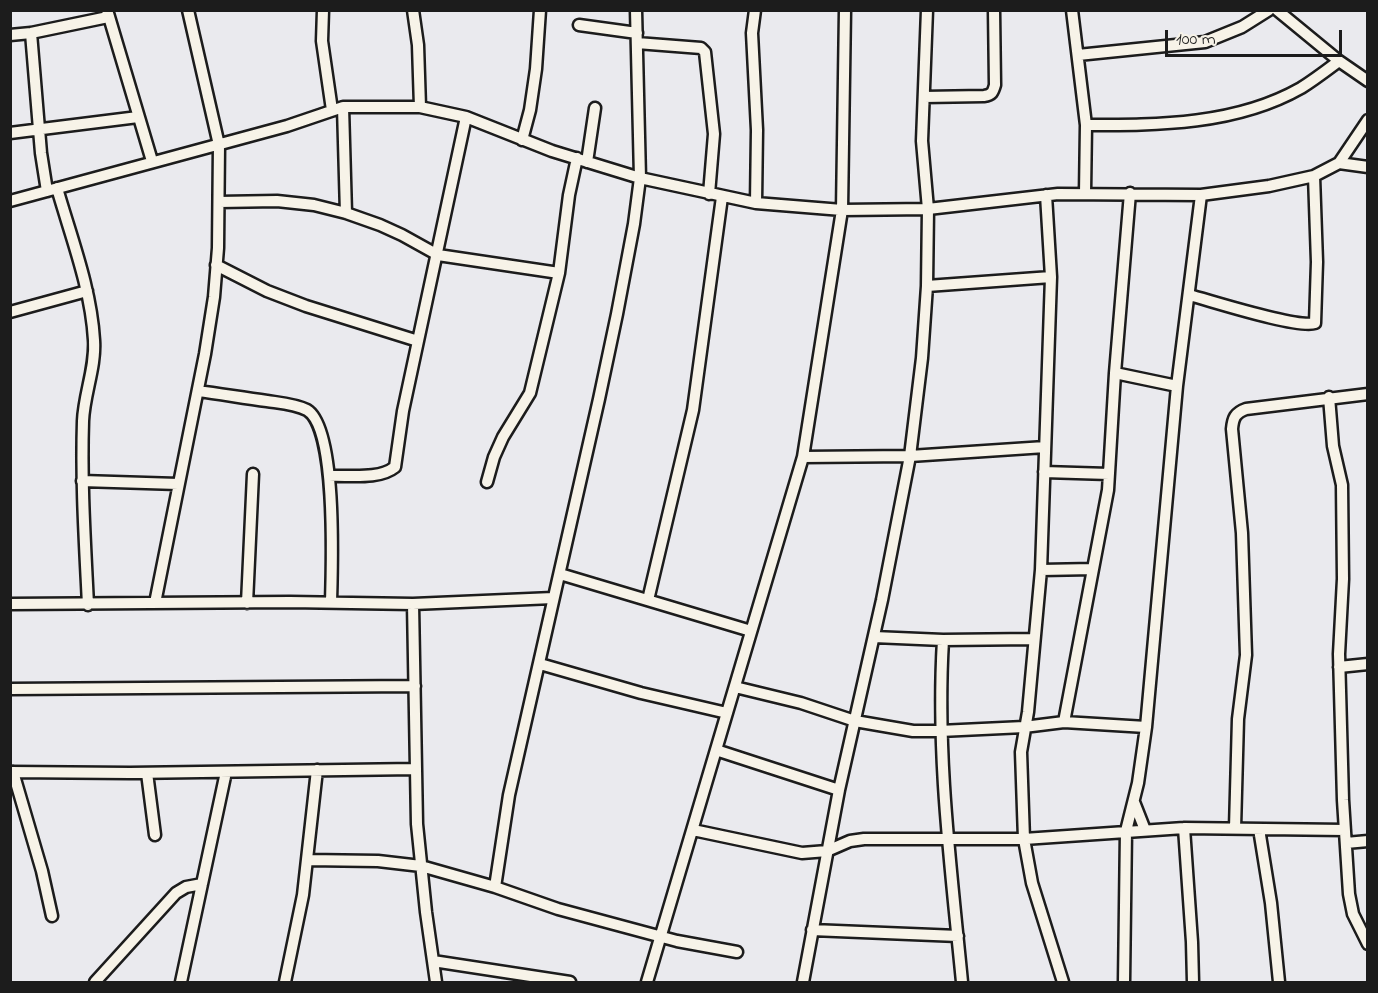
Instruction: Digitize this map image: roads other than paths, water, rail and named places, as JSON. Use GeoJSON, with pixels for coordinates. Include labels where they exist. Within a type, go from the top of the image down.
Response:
{"type":"FeatureCollection","features":[{"type":"Feature","properties":{"kind":"street"},"geometry":{"type":"LineString","coordinates":[[155,603],[198,391],[214,297],[216,265],[219,144],[188,10]]}},
{"type":"Feature","properties":{"kind":"street"},"geometry":{"type":"LineString","coordinates":[[323,10],[322,41],[332,110]]}},
{"type":"Feature","properties":{"kind":"street"},"geometry":{"type":"LineString","coordinates":[[413,10],[418,45],[420,107]]}},
{"type":"Feature","properties":{"kind":"street"},"geometry":{"type":"LineString","coordinates":[[522,140],[530,110],[536,69],[540,10]]}},
{"type":"Feature","properties":{"kind":"street"},"geometry":{"type":"LineString","coordinates":[[495,887],[508,795],[540,664],[617,314],[640,178],[636,10]]}},
{"type":"Feature","properties":{"kind":"street"},"geometry":{"type":"LineString","coordinates":[[755,10],[752,33],[757,130],[756,203]]}},
{"type":"Feature","properties":{"kind":"street"},"geometry":{"type":"LineString","coordinates":[[647,982],[803,458],[842,210],[845,10]]}},
{"type":"Feature","properties":{"kind":"street"},"geometry":{"type":"LineString","coordinates":[[803,982],[839,790],[874,637],[910,456],[922,358],[927,286],[928,209],[922,141],[927,10]]}},
{"type":"Feature","properties":{"kind":"street"},"geometry":{"type":"LineString","coordinates":[[924,97],[984,96],[993,92],[995,85],[994,10]]}},
{"type":"Feature","properties":{"kind":"street"},"geometry":{"type":"LineString","coordinates":[[1072,10],[1086,125],[1085,193]]}},
{"type":"Feature","properties":{"kind":"street"},"geometry":{"type":"LineString","coordinates":[[1078,55],[1205,42],[1242,27],[1269,10]]}},
{"type":"Feature","properties":{"kind":"street"},"geometry":{"type":"LineString","coordinates":[[1277,10],[1339,62],[1368,81]]}},
{"type":"Feature","properties":{"kind":"street"},"geometry":{"type":"LineString","coordinates":[[10,35],[31,33],[108,14],[152,162]]}},
{"type":"Feature","properties":{"kind":"street"},"geometry":{"type":"LineString","coordinates":[[579,25],[637,38],[701,48],[705,52],[714,134],[709,194]]}},
{"type":"Feature","properties":{"kind":"street"},"geometry":{"type":"LineString","coordinates":[[31,33],[39,130],[52,190],[87,291],[93,327],[94,357],[83,418],[82,481],[88,605]]}},
{"type":"Feature","properties":{"kind":"street"},"geometry":{"type":"LineString","coordinates":[[1086,125],[1176,124],[1251,109],[1302,87],[1339,62]]}},
{"type":"Feature","properties":{"kind":"street"},"geometry":{"type":"LineString","coordinates":[[344,107],[346,213]]}},
{"type":"Feature","properties":{"kind":"street"},"geometry":{"type":"LineString","coordinates":[[10,201],[287,126],[344,107],[420,107],[466,117],[522,140],[640,178],[756,203],[842,210],[928,209],[1046,195],[1085,193],[1201,195],[1269,186],[1314,176],[1339,163],[1368,120]]}},
{"type":"Feature","properties":{"kind":"street"},"geometry":{"type":"LineString","coordinates":[[487,482],[503,437],[530,393],[559,273],[569,195],[582,160],[595,108]]}},
{"type":"Feature","properties":{"kind":"street"},"geometry":{"type":"LineString","coordinates":[[10,133],[138,117]]}},
{"type":"Feature","properties":{"kind":"street"},"geometry":{"type":"LineString","coordinates":[[329,476],[375,475],[388,473],[395,467],[403,411],[466,117]]}},
{"type":"Feature","properties":{"kind":"street"},"geometry":{"type":"LineString","coordinates":[[1339,163],[1368,167]]}},
{"type":"Feature","properties":{"kind":"street"},"geometry":{"type":"LineString","coordinates":[[1189,295],[1292,322],[1314,323],[1317,262],[1314,176]]}},
{"type":"Feature","properties":{"kind":"street"},"geometry":{"type":"LineString","coordinates":[[1064,722],[1109,474],[1130,194]]}},
{"type":"Feature","properties":{"kind":"street"},"geometry":{"type":"LineString","coordinates":[[1046,195],[1051,277],[1041,570],[1028,712],[1021,752],[1024,839],[1032,884],[1063,982]]}},
{"type":"Feature","properties":{"kind":"street"},"geometry":{"type":"LineString","coordinates":[[1124,982],[1126,831],[1134,802],[1146,727],[1177,386],[1201,195]]}},
{"type":"Feature","properties":{"kind":"street"},"geometry":{"type":"LineString","coordinates":[[648,600],[693,410],[722,197]]}},
{"type":"Feature","properties":{"kind":"street"},"geometry":{"type":"LineString","coordinates":[[219,202],[277,201],[314,205],[346,213],[402,235],[438,255],[559,273]]}},
{"type":"Feature","properties":{"kind":"street"},"geometry":{"type":"LineString","coordinates":[[216,265],[267,291],[306,306],[418,341]]}},
{"type":"Feature","properties":{"kind":"street"},"geometry":{"type":"LineString","coordinates":[[927,286],[1051,277]]}},
{"type":"Feature","properties":{"kind":"street"},"geometry":{"type":"LineString","coordinates":[[10,312],[87,291]]}},
{"type":"Feature","properties":{"kind":"street"},"geometry":{"type":"LineString","coordinates":[[1115,373],[1177,386]]}},
{"type":"Feature","properties":{"kind":"street"},"geometry":{"type":"LineString","coordinates":[[198,391],[290,404],[307,410],[315,417],[320,427],[329,476],[331,602]]}},
{"type":"Feature","properties":{"kind":"street"},"geometry":{"type":"LineString","coordinates":[[1235,828],[1238,719],[1246,655],[1242,533],[1233,422],[1239,412],[1246,409],[1368,394]]}},
{"type":"Feature","properties":{"kind":"street"},"geometry":{"type":"LineString","coordinates":[[1329,397],[1333,446],[1342,485],[1343,579],[1339,667],[1349,894],[1353,914],[1368,944]]}},
{"type":"Feature","properties":{"kind":"street"},"geometry":{"type":"LineString","coordinates":[[803,458],[910,456],[1045,447]]}},
{"type":"Feature","properties":{"kind":"street"},"geometry":{"type":"LineString","coordinates":[[1044,472],[1109,474]]}},
{"type":"Feature","properties":{"kind":"street"},"geometry":{"type":"LineString","coordinates":[[247,603],[253,474]]}},
{"type":"Feature","properties":{"kind":"street"},"geometry":{"type":"LineString","coordinates":[[82,481],[178,484]]}},
{"type":"Feature","properties":{"kind":"street"},"geometry":{"type":"LineString","coordinates":[[1041,570],[1093,569]]}},
{"type":"Feature","properties":{"kind":"street"},"geometry":{"type":"LineString","coordinates":[[560,574],[751,631]]}},
{"type":"Feature","properties":{"kind":"street"},"geometry":{"type":"LineString","coordinates":[[10,604],[331,602],[413,604],[553,598]]}},
{"type":"Feature","properties":{"kind":"street"},"geometry":{"type":"LineString","coordinates":[[413,604],[415,769],[421,866],[436,982]]}},
{"type":"Feature","properties":{"kind":"street"},"geometry":{"type":"LineString","coordinates":[[874,637],[943,640],[1033,639]]}},
{"type":"Feature","properties":{"kind":"street"},"geometry":{"type":"LineString","coordinates":[[943,640],[940,731],[947,839],[962,982]]}},
{"type":"Feature","properties":{"kind":"street"},"geometry":{"type":"LineString","coordinates":[[540,664],[641,693],[727,713]]}},
{"type":"Feature","properties":{"kind":"street"},"geometry":{"type":"LineString","coordinates":[[1339,667],[1368,664]]}},
{"type":"Feature","properties":{"kind":"street"},"geometry":{"type":"LineString","coordinates":[[10,689],[415,686]]}},
{"type":"Feature","properties":{"kind":"street"},"geometry":{"type":"LineString","coordinates":[[735,687],[801,703],[855,721],[913,731],[1024,727],[1064,722],[1146,727]]}},
{"type":"Feature","properties":{"kind":"street"},"geometry":{"type":"LineString","coordinates":[[717,750],[839,790]]}},
{"type":"Feature","properties":{"kind":"street"},"geometry":{"type":"LineString","coordinates":[[52,916],[42,871],[12,772],[147,773],[415,769]]}},
{"type":"Feature","properties":{"kind":"street"},"geometry":{"type":"LineString","coordinates":[[285,982],[296,934],[308,860],[317,770]]}},
{"type":"Feature","properties":{"kind":"street"},"geometry":{"type":"LineString","coordinates":[[182,982],[226,772]]}},
{"type":"Feature","properties":{"kind":"street"},"geometry":{"type":"LineString","coordinates":[[147,773],[155,835]]}},
{"type":"Feature","properties":{"kind":"street"},"geometry":{"type":"LineString","coordinates":[[1134,802],[1145,830]]}},
{"type":"Feature","properties":{"kind":"street"},"geometry":{"type":"LineString","coordinates":[[693,830],[801,853],[827,851],[857,839],[1024,839],[1184,828],[1345,830]]}},
{"type":"Feature","properties":{"kind":"street"},"geometry":{"type":"LineString","coordinates":[[1184,828],[1193,982]]}},
{"type":"Feature","properties":{"kind":"street"},"geometry":{"type":"LineString","coordinates":[[1259,829],[1279,982]]}},
{"type":"Feature","properties":{"kind":"street"},"geometry":{"type":"LineString","coordinates":[[1346,843],[1368,841]]}},
{"type":"Feature","properties":{"kind":"street"},"geometry":{"type":"LineString","coordinates":[[308,860],[378,861],[421,866],[495,887],[558,909],[677,941],[737,952]]}},
{"type":"Feature","properties":{"kind":"street"},"geometry":{"type":"LineString","coordinates":[[94,982],[176,893],[202,884]]}},
{"type":"Feature","properties":{"kind":"street"},"geometry":{"type":"LineString","coordinates":[[812,930],[958,936]]}},
{"type":"Feature","properties":{"kind":"street"},"geometry":{"type":"LineString","coordinates":[[433,961],[570,982]]}}]}
